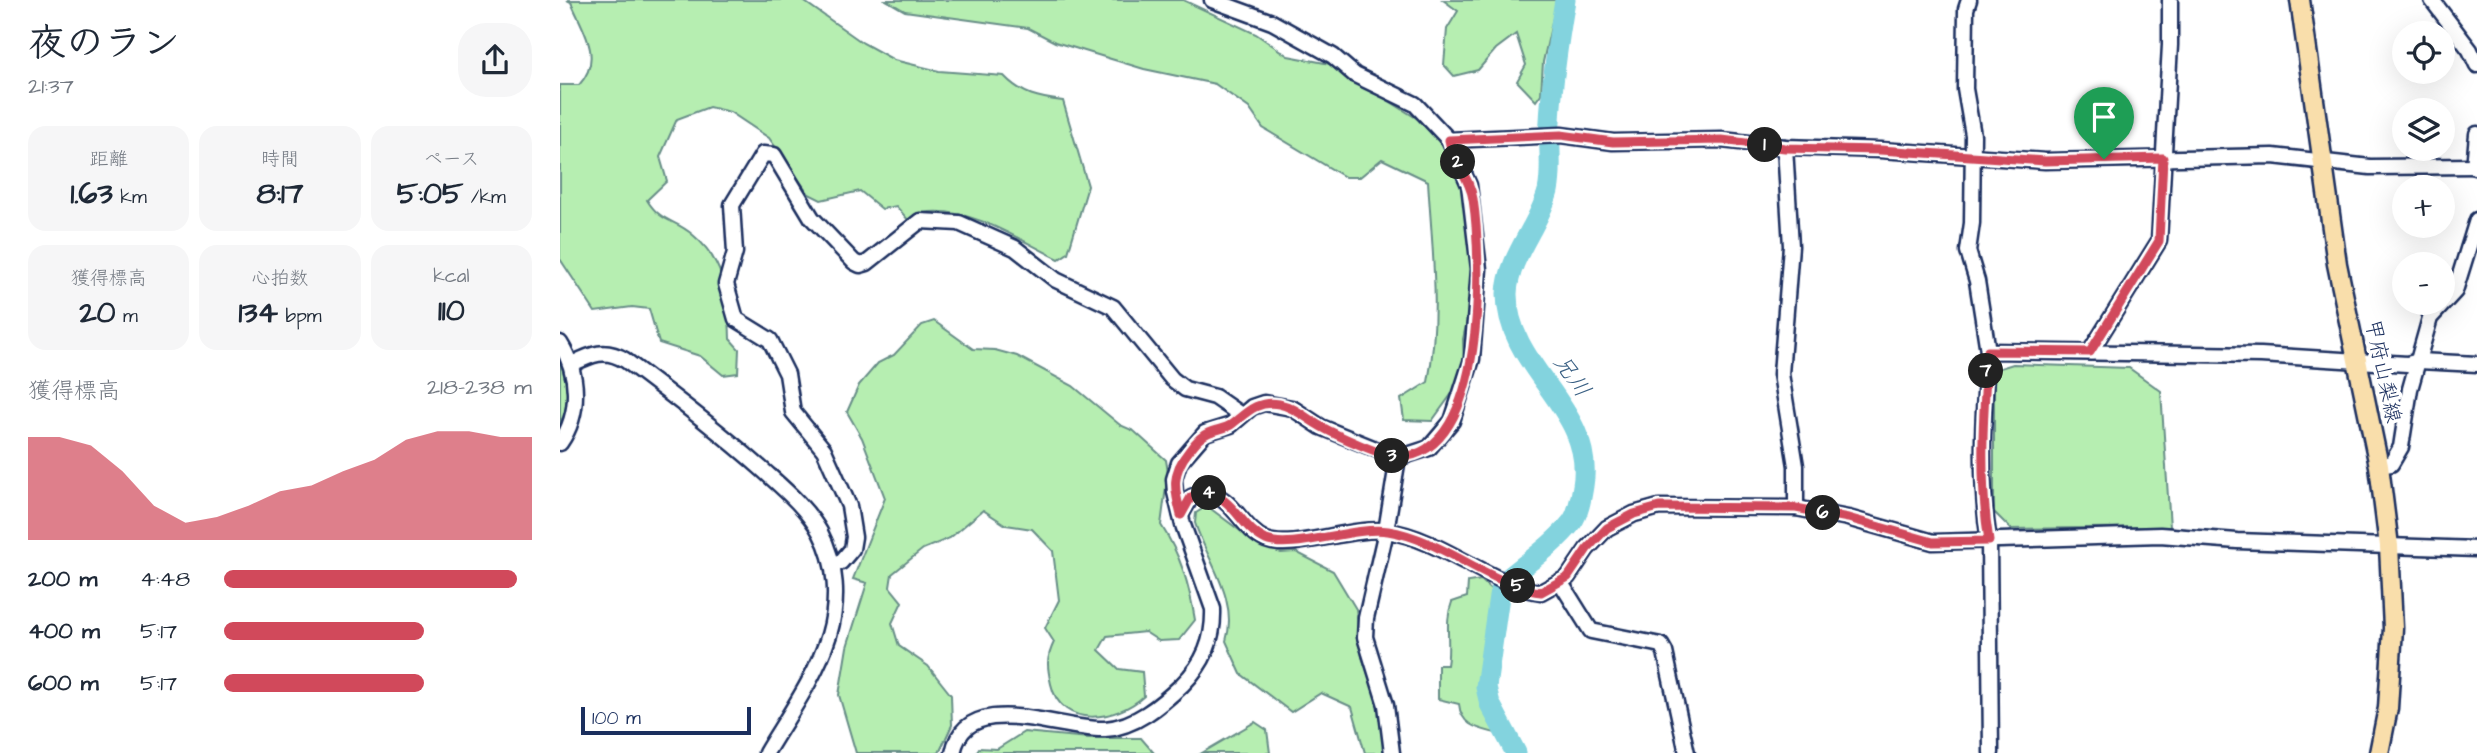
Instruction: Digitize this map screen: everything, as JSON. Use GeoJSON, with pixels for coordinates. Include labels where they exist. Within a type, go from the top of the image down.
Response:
{"type":"FeatureCollection","features":[{"type":"Feature","properties":{"kind":"main road","name":"甲府山梨線"},"geometry":{"type":"LineString","coordinates":[[2300,0],[2337,264],[2379,466],[2389,546],[2393,628],[2388,708],[2379,753]]}},
{"type":"Feature","properties":{"kind":"street"},"geometry":{"type":"LineString","coordinates":[[953,753],[962,732],[974,723],[993,716],[1023,716],[1105,729],[1128,723],[1148,714],[1190,676],[1208,649],[1213,609],[1181,515],[1174,479],[1179,463],[1205,433],[1231,425],[1252,407],[1278,403],[1330,431],[1398,458],[1429,448],[1452,421],[1472,359],[1479,269],[1473,197],[1449,140],[1409,100],[1355,75],[1333,56],[1272,22],[1212,0]]}},
{"type":"Feature","properties":{"kind":"street"},"geometry":{"type":"LineString","coordinates":[[1969,0],[1966,9],[1965,89],[1973,135],[1973,157],[1972,223],[1968,251],[1977,281],[1988,351],[1985,391],[1985,519],[1989,541],[1991,753]]}},
{"type":"Feature","properties":{"kind":"street"},"geometry":{"type":"LineString","coordinates":[[2090,352],[2159,241],[2170,0]]}},
{"type":"Feature","properties":{"kind":"street"},"geometry":{"type":"LineString","coordinates":[[2432,0],[2470,50],[2477,65]]}},
{"type":"Feature","properties":{"kind":"street"},"geometry":{"type":"LineString","coordinates":[[1449,140],[1561,135],[1613,142],[1722,140],[1785,148],[1880,150],[2045,161],[2273,156],[2322,163],[2475,166],[2477,134]]}},
{"type":"Feature","properties":{"kind":"street"},"geometry":{"type":"LineString","coordinates":[[1785,148],[1791,246],[1781,374],[1796,466],[1796,508]]}},
{"type":"Feature","properties":{"kind":"street"},"geometry":{"type":"LineString","coordinates":[[833,566],[841,562],[852,549],[854,537],[849,506],[824,450],[793,412],[788,374],[770,341],[736,318],[726,284],[735,252],[735,197],[763,155],[774,155],[812,218],[853,262],[860,265],[867,263],[920,221],[959,223],[1015,248],[1056,279],[1113,307],[1172,379],[1185,389],[1215,397],[1241,415]]}},
{"type":"Feature","properties":{"kind":"street"},"geometry":{"type":"LineString","coordinates":[[2379,466],[2390,464],[2401,447],[2410,390],[2430,318],[2455,291],[2477,220]]}},
{"type":"Feature","properties":{"kind":"street"},"geometry":{"type":"LineString","coordinates":[[560,343],[572,364],[576,396],[569,425],[560,443]]}},
{"type":"Feature","properties":{"kind":"street"},"geometry":{"type":"LineString","coordinates":[[1988,351],[2477,364]]}},
{"type":"Feature","properties":{"kind":"street"},"geometry":{"type":"LineString","coordinates":[[572,364],[594,353],[613,353],[671,394],[736,446],[797,501],[821,533],[833,566],[836,597],[828,636],[819,659],[766,753]]}},
{"type":"Feature","properties":{"kind":"street"},"geometry":{"type":"LineString","coordinates":[[1392,753],[1386,705],[1365,637],[1366,618],[1386,531],[1398,458]]}},
{"type":"Feature","properties":{"kind":"street"},"geometry":{"type":"LineString","coordinates":[[1181,515],[1191,497],[1204,492],[1223,500],[1255,534],[1268,540],[1293,542],[1350,531],[1386,531],[1427,543],[1523,589],[1541,592],[1561,583],[1607,528],[1647,509],[1796,508],[1848,518],[1933,542],[2160,535],[2237,541],[2477,549]]}},
{"type":"Feature","properties":{"kind":"street"},"geometry":{"type":"LineString","coordinates":[[1561,583],[1591,631],[1661,645],[1665,652],[1687,753]]}},
{"type":"Feature","properties":{"kind":"green space"},"geometry":{"type":"Polygon","coordinates":[[[567,0],[802,0],[863,43],[894,60],[939,71],[1004,76],[1017,88],[1031,94],[1063,101],[1088,186],[1068,253],[1059,259],[996,227],[963,215],[926,212],[909,221],[896,206],[882,209],[860,191],[821,200],[809,194],[769,138],[730,112],[709,107],[677,119],[660,157],[667,181],[647,200],[663,217],[693,235],[713,257],[727,296],[730,339],[739,349],[738,373],[723,375],[700,356],[659,343],[649,309],[632,307],[595,312],[560,259],[560,85],[579,85],[590,65],[591,55],[585,34],[571,2],[567,0]]]}},
{"type":"Feature","properties":{"kind":"green space"},"geometry":{"type":"Polygon","coordinates":[[[886,0],[1183,0],[1256,34],[1288,56],[1330,64],[1421,121],[1446,146],[1465,194],[1473,270],[1471,302],[1463,339],[1464,368],[1453,392],[1432,421],[1404,420],[1401,399],[1428,382],[1432,357],[1435,307],[1428,181],[1382,159],[1360,177],[1345,177],[1263,128],[1249,108],[1215,84],[1144,69],[1055,42],[1028,28],[905,11],[886,0]]]}},
{"type":"Feature","properties":{"kind":"green space"},"geometry":{"type":"Polygon","coordinates":[[[1443,0],[1557,0],[1543,62],[1541,94],[1536,101],[1517,81],[1526,65],[1516,34],[1496,49],[1478,70],[1454,76],[1444,65],[1447,29],[1458,11],[1443,0]]]}},
{"type":"Feature","properties":{"kind":"green space"},"geometry":{"type":"Polygon","coordinates":[[[934,321],[973,349],[995,350],[1017,356],[1073,386],[1120,425],[1134,431],[1166,460],[1168,472],[1161,525],[1183,571],[1195,620],[1179,640],[1159,641],[1145,632],[1107,636],[1099,650],[1119,669],[1142,672],[1144,696],[1133,705],[1105,715],[1078,715],[1066,709],[1057,699],[1048,667],[1048,658],[1054,642],[1045,628],[1059,600],[1053,551],[1032,529],[1006,525],[983,510],[950,538],[923,549],[892,574],[890,587],[902,602],[892,623],[899,646],[928,666],[951,695],[952,725],[939,753],[856,753],[839,695],[847,647],[867,583],[853,579],[885,498],[862,438],[847,412],[859,385],[878,363],[894,355],[922,325],[934,321]]]}},
{"type":"Feature","properties":{"kind":"green space"},"geometry":{"type":"Polygon","coordinates":[[[560,362],[565,377],[567,400],[560,423],[560,362]]]}},
{"type":"Feature","properties":{"kind":"green space"},"geometry":{"type":"Polygon","coordinates":[[[2013,364],[2129,368],[2161,391],[2170,527],[2011,529],[1994,512],[1994,377],[2000,368],[2013,364]]]}},
{"type":"Feature","properties":{"kind":"green space"},"geometry":{"type":"Polygon","coordinates":[[[1207,506],[1258,544],[1281,553],[1296,552],[1333,571],[1356,609],[1362,657],[1377,699],[1386,753],[1365,753],[1352,707],[1321,693],[1291,712],[1241,674],[1226,641],[1229,625],[1225,595],[1195,523],[1196,513],[1207,506]]]}},
{"type":"Feature","properties":{"kind":"green space"},"geometry":{"type":"Polygon","coordinates":[[[1481,580],[1494,592],[1480,676],[1483,704],[1496,724],[1495,733],[1466,721],[1459,704],[1438,699],[1438,665],[1447,665],[1448,617],[1452,602],[1467,597],[1468,582],[1481,580]]]}},
{"type":"Feature","properties":{"kind":"green space"},"geometry":{"type":"Polygon","coordinates":[[[1255,722],[1267,730],[1270,753],[1202,753],[1255,722]]]}},
{"type":"Feature","properties":{"kind":"green space"},"geometry":{"type":"Polygon","coordinates":[[[1024,732],[1089,738],[1141,738],[1154,753],[976,753],[979,748],[997,749],[1024,732]]]}},
{"type":"Feature","properties":{"kind":"waterway","name":"兄川"},"geometry":{"type":"LineString","coordinates":[[1516,753],[1490,704],[1486,687],[1499,596],[1504,582],[1548,546],[1572,522],[1583,486],[1583,458],[1577,434],[1521,345],[1511,321],[1507,294],[1518,254],[1538,217],[1548,191],[1552,91],[1565,0]]}},
{"type":"Feature","properties":{"kind":"route"},"geometry":{"type":"LineString","coordinates":[[1561,135],[1632,143],[1722,140],[1785,148],[1880,150],[2045,161],[2104,159],[2163,158],[2159,241],[2090,352],[1988,351],[1985,391],[1985,519],[1989,541],[1933,542],[1848,518],[1796,508],[1659,507],[1634,514],[1607,528],[1587,549],[1568,577],[1550,590],[1541,592],[1523,589],[1427,543],[1386,531],[1350,531],[1281,543],[1268,540],[1255,534],[1223,500],[1210,493],[1204,492],[1191,497],[1181,515],[1174,479],[1179,463],[1205,433],[1231,425],[1252,407],[1264,403],[1278,403],[1292,408],[1321,427],[1398,458],[1429,448],[1452,421],[1472,359],[1479,269],[1473,197],[1449,140],[1458,138],[1474,141],[1561,135]]}}]}
